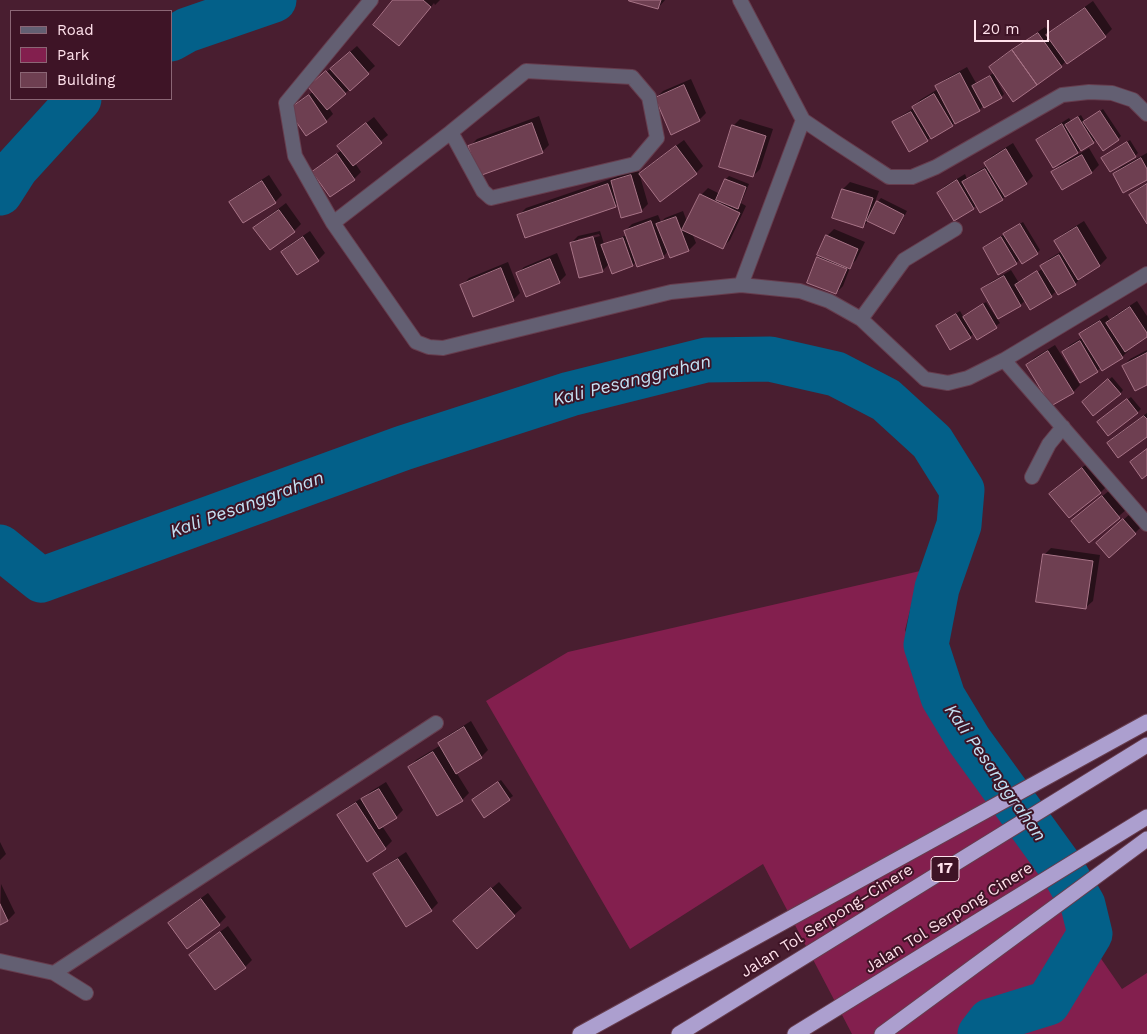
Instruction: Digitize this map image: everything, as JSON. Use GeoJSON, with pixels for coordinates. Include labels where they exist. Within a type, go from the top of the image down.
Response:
{"type":"FeatureCollection","features":[{"type":"Feature","properties":{"kind":"highway"},"geometry":{"type":"LineString","coordinates":[[580,1034],[1147,722]]}},
{"type":"Feature","properties":{"kind":"highway","name":"Jalan Tol Serpong–Cinere"},"geometry":{"type":"LineString","coordinates":[[678,1034],[1147,745]]}},
{"type":"Feature","properties":{"kind":"highway","name":"Jalan Tol Serpong Cinere"},"geometry":{"type":"LineString","coordinates":[[794,1034],[1147,816]]}},
{"type":"Feature","properties":{"kind":"highway"},"geometry":{"type":"LineString","coordinates":[[882,1034],[1147,839]]}},
{"type":"Feature","properties":{"kind":"street"},"geometry":{"type":"LineString","coordinates":[[371,0],[286,103],[294,156],[333,223],[416,342],[429,347],[443,348],[671,292],[741,285],[800,291],[829,301],[861,319],[925,378],[948,383],[968,378],[1004,360],[1147,274]]}},
{"type":"Feature","properties":{"kind":"street"},"geometry":{"type":"LineString","coordinates":[[740,0],[803,120],[889,177],[912,177],[936,167],[1062,95],[1089,92],[1112,93],[1133,100],[1147,114]]}},
{"type":"Feature","properties":{"kind":"street"},"geometry":{"type":"LineString","coordinates":[[333,223],[451,132],[526,71],[632,77],[650,96],[657,138],[635,164],[491,198],[483,191],[451,132]]}},
{"type":"Feature","properties":{"kind":"street"},"geometry":{"type":"LineString","coordinates":[[741,285],[803,120]]}},
{"type":"Feature","properties":{"kind":"street"},"geometry":{"type":"LineString","coordinates":[[861,319],[904,260],[955,229]]}},
{"type":"Feature","properties":{"kind":"street"},"geometry":{"type":"LineString","coordinates":[[1004,360],[1147,524]]}},
{"type":"Feature","properties":{"kind":"street"},"geometry":{"type":"LineString","coordinates":[[1032,476],[1048,444],[1063,427]]}},
{"type":"Feature","properties":{"kind":"street"},"geometry":{"type":"LineString","coordinates":[[54,973],[436,723]]}},
{"type":"Feature","properties":{"kind":"street"},"geometry":{"type":"LineString","coordinates":[[0,961],[54,973],[86,993]]}},
{"type":"Feature","properties":{"kind":"green space"},"geometry":{"type":"Polygon","coordinates":[[[920,571],[905,630],[952,743],[1122,989],[1147,973],[1147,1034],[852,1034],[763,864],[630,949],[486,701],[568,652],[920,571]]]}},
{"type":"Feature","properties":{"kind":"building"},"geometry":{"type":"Polygon","coordinates":[[[393,0],[423,0],[431,7],[399,46],[373,25],[393,0]]]}},
{"type":"Feature","properties":{"kind":"building"},"geometry":{"type":"Polygon","coordinates":[[[629,0],[661,0],[658,9],[629,0]]]}},
{"type":"Feature","properties":{"kind":"building"},"geometry":{"type":"Polygon","coordinates":[[[1085,8],[1106,37],[1067,64],[1046,35],[1085,8]]]}},
{"type":"Feature","properties":{"kind":"building"},"geometry":{"type":"Polygon","coordinates":[[[1038,33],[1062,67],[1037,85],[1012,50],[1038,33]]]}},
{"type":"Feature","properties":{"kind":"building"},"geometry":{"type":"Polygon","coordinates":[[[1012,50],[1037,85],[1013,102],[989,67],[1012,50]]]}},
{"type":"Feature","properties":{"kind":"building"},"geometry":{"type":"Polygon","coordinates":[[[350,52],[369,74],[350,91],[330,69],[350,52]]]}},
{"type":"Feature","properties":{"kind":"building"},"geometry":{"type":"Polygon","coordinates":[[[326,71],[346,94],[327,110],[308,87],[326,71]]]}},
{"type":"Feature","properties":{"kind":"building"},"geometry":{"type":"Polygon","coordinates":[[[960,73],[980,111],[955,124],[935,86],[960,73]]]}},
{"type":"Feature","properties":{"kind":"building"},"geometry":{"type":"Polygon","coordinates":[[[990,76],[1002,98],[984,108],[972,86],[990,76]]]}},
{"type":"Feature","properties":{"kind":"building"},"geometry":{"type":"Polygon","coordinates":[[[684,85],[700,121],[671,135],[655,98],[684,85]]]}},
{"type":"Feature","properties":{"kind":"building"},"geometry":{"type":"Polygon","coordinates":[[[934,94],[953,126],[931,139],[912,107],[934,94]]]}},
{"type":"Feature","properties":{"kind":"building"},"geometry":{"type":"Polygon","coordinates":[[[309,95],[327,122],[306,136],[288,110],[309,95]]]}},
{"type":"Feature","properties":{"kind":"building"},"geometry":{"type":"Polygon","coordinates":[[[1100,111],[1119,140],[1103,151],[1083,122],[1100,111]]]}},
{"type":"Feature","properties":{"kind":"building"},"geometry":{"type":"Polygon","coordinates":[[[911,112],[928,141],[909,152],[892,122],[911,112]]]}},
{"type":"Feature","properties":{"kind":"building"},"geometry":{"type":"Polygon","coordinates":[[[1078,117],[1094,143],[1081,151],[1065,125],[1078,117]]]}},
{"type":"Feature","properties":{"kind":"building"},"geometry":{"type":"Polygon","coordinates":[[[366,123],[382,143],[353,166],[337,146],[366,123]]]}},
{"type":"Feature","properties":{"kind":"building"},"geometry":{"type":"Polygon","coordinates":[[[532,123],[543,153],[479,176],[468,146],[532,123]]]}},
{"type":"Feature","properties":{"kind":"building"},"geometry":{"type":"Polygon","coordinates":[[[1062,124],[1078,153],[1053,168],[1036,140],[1062,124]]]}},
{"type":"Feature","properties":{"kind":"building"},"geometry":{"type":"Polygon","coordinates":[[[732,125],[766,136],[753,177],[719,167],[732,125]]]}},
{"type":"Feature","properties":{"kind":"building"},"geometry":{"type":"Polygon","coordinates":[[[1127,142],[1136,157],[1110,172],[1101,158],[1127,142]]]}},
{"type":"Feature","properties":{"kind":"building"},"geometry":{"type":"Polygon","coordinates":[[[676,146],[697,174],[660,202],[639,174],[676,146]]]}},
{"type":"Feature","properties":{"kind":"building"},"geometry":{"type":"Polygon","coordinates":[[[1006,149],[1027,184],[1005,197],[984,163],[1006,149]]]}},
{"type":"Feature","properties":{"kind":"building"},"geometry":{"type":"Polygon","coordinates":[[[337,154],[355,180],[330,197],[312,172],[337,154]]]}},
{"type":"Feature","properties":{"kind":"building"},"geometry":{"type":"Polygon","coordinates":[[[1082,155],[1092,173],[1062,190],[1051,172],[1082,155]]]}},
{"type":"Feature","properties":{"kind":"building"},"geometry":{"type":"Polygon","coordinates":[[[1141,158],[1147,169],[1147,180],[1123,193],[1113,174],[1141,158]]]}},
{"type":"Feature","properties":{"kind":"building"},"geometry":{"type":"Polygon","coordinates":[[[985,169],[1003,200],[980,213],[962,182],[985,169]]]}},
{"type":"Feature","properties":{"kind":"building"},"geometry":{"type":"Polygon","coordinates":[[[631,175],[642,212],[621,218],[611,181],[631,175]]]}},
{"type":"Feature","properties":{"kind":"building"},"geometry":{"type":"Polygon","coordinates":[[[725,179],[746,187],[738,209],[716,200],[725,179]]]}},
{"type":"Feature","properties":{"kind":"building"},"geometry":{"type":"Polygon","coordinates":[[[957,180],[974,209],[954,221],[937,193],[957,180]]]}},
{"type":"Feature","properties":{"kind":"building"},"geometry":{"type":"Polygon","coordinates":[[[262,181],[276,203],[243,223],[229,202],[262,181]]]}},
{"type":"Feature","properties":{"kind":"building"},"geometry":{"type":"Polygon","coordinates":[[[608,184],[616,207],[525,238],[517,215],[608,184]]]}},
{"type":"Feature","properties":{"kind":"building"},"geometry":{"type":"Polygon","coordinates":[[[1147,184],[1147,224],[1129,195],[1147,184]]]}},
{"type":"Feature","properties":{"kind":"building"},"geometry":{"type":"Polygon","coordinates":[[[842,189],[873,198],[863,228],[832,218],[842,189]]]}},
{"type":"Feature","properties":{"kind":"building"},"geometry":{"type":"Polygon","coordinates":[[[700,194],[740,213],[723,249],[682,230],[700,194]]]}},
{"type":"Feature","properties":{"kind":"building"},"geometry":{"type":"Polygon","coordinates":[[[877,201],[904,215],[894,234],[867,221],[877,201]]]}},
{"type":"Feature","properties":{"kind":"building"},"geometry":{"type":"Polygon","coordinates":[[[279,210],[295,232],[270,250],[253,228],[279,210]]]}},
{"type":"Feature","properties":{"kind":"building"},"geometry":{"type":"Polygon","coordinates":[[[676,217],[689,251],[670,258],[656,224],[676,217]]]}},
{"type":"Feature","properties":{"kind":"building"},"geometry":{"type":"Polygon","coordinates":[[[651,221],[664,258],[637,267],[624,231],[651,221]]]}},
{"type":"Feature","properties":{"kind":"building"},"geometry":{"type":"Polygon","coordinates":[[[1020,224],[1038,254],[1022,264],[1003,234],[1020,224]]]}},
{"type":"Feature","properties":{"kind":"building"},"geometry":{"type":"Polygon","coordinates":[[[1077,227],[1100,266],[1078,280],[1054,241],[1077,227]]]}},
{"type":"Feature","properties":{"kind":"building"},"geometry":{"type":"Polygon","coordinates":[[[826,235],[858,249],[850,269],[817,255],[826,235]]]}},
{"type":"Feature","properties":{"kind":"building"},"geometry":{"type":"Polygon","coordinates":[[[303,237],[319,261],[297,275],[281,252],[303,237]]]}},
{"type":"Feature","properties":{"kind":"building"},"geometry":{"type":"Polygon","coordinates":[[[593,237],[603,272],[579,278],[570,243],[593,237]]]}},
{"type":"Feature","properties":{"kind":"building"},"geometry":{"type":"Polygon","coordinates":[[[1001,237],[1017,264],[998,275],[983,248],[1001,237]]]}},
{"type":"Feature","properties":{"kind":"building"},"geometry":{"type":"Polygon","coordinates":[[[623,238],[633,266],[612,274],[601,245],[623,238]]]}},
{"type":"Feature","properties":{"kind":"building"},"geometry":{"type":"Polygon","coordinates":[[[1059,255],[1076,285],[1058,295],[1040,266],[1059,255]]]}},
{"type":"Feature","properties":{"kind":"building"},"geometry":{"type":"Polygon","coordinates":[[[817,257],[847,269],[836,294],[807,283],[817,257]]]}},
{"type":"Feature","properties":{"kind":"building"},"geometry":{"type":"Polygon","coordinates":[[[550,259],[560,283],[526,297],[516,273],[550,259]]]}},
{"type":"Feature","properties":{"kind":"building"},"geometry":{"type":"Polygon","coordinates":[[[501,268],[514,301],[473,317],[460,285],[501,268]]]}},
{"type":"Feature","properties":{"kind":"building"},"geometry":{"type":"Polygon","coordinates":[[[1037,271],[1052,297],[1030,310],[1015,285],[1037,271]]]}},
{"type":"Feature","properties":{"kind":"building"},"geometry":{"type":"Polygon","coordinates":[[[1004,276],[1021,306],[998,319],[981,289],[1004,276]]]}},
{"type":"Feature","properties":{"kind":"building"},"geometry":{"type":"Polygon","coordinates":[[[983,304],[997,328],[977,340],[963,317],[983,304]]]}},
{"type":"Feature","properties":{"kind":"building"},"geometry":{"type":"Polygon","coordinates":[[[1130,307],[1147,333],[1147,337],[1125,352],[1106,323],[1130,307]]]}},
{"type":"Feature","properties":{"kind":"building"},"geometry":{"type":"Polygon","coordinates":[[[956,314],[971,338],[950,350],[936,326],[956,314]]]}},
{"type":"Feature","properties":{"kind":"building"},"geometry":{"type":"Polygon","coordinates":[[[1100,321],[1123,358],[1102,371],[1079,334],[1100,321]]]}},
{"type":"Feature","properties":{"kind":"building"},"geometry":{"type":"Polygon","coordinates":[[[1080,341],[1098,372],[1080,383],[1062,352],[1080,341]]]}},
{"type":"Feature","properties":{"kind":"building"},"geometry":{"type":"Polygon","coordinates":[[[1048,351],[1074,393],[1051,406],[1026,365],[1048,351]]]}},
{"type":"Feature","properties":{"kind":"building"},"geometry":{"type":"Polygon","coordinates":[[[1147,353],[1147,385],[1135,391],[1122,366],[1147,353]]]}},
{"type":"Feature","properties":{"kind":"building"},"geometry":{"type":"Polygon","coordinates":[[[1108,379],[1121,394],[1093,416],[1082,402],[1108,379]]]}},
{"type":"Feature","properties":{"kind":"building"},"geometry":{"type":"Polygon","coordinates":[[[1127,399],[1138,413],[1108,436],[1097,422],[1127,399]]]}},
{"type":"Feature","properties":{"kind":"building"},"geometry":{"type":"Polygon","coordinates":[[[1144,416],[1147,419],[1147,437],[1118,458],[1107,443],[1144,416]]]}},
{"type":"Feature","properties":{"kind":"building"},"geometry":{"type":"Polygon","coordinates":[[[1147,449],[1147,475],[1142,479],[1130,462],[1147,449]]]}},
{"type":"Feature","properties":{"kind":"building"},"geometry":{"type":"Polygon","coordinates":[[[1082,468],[1101,493],[1069,518],[1049,494],[1082,468]]]}},
{"type":"Feature","properties":{"kind":"building"},"geometry":{"type":"Polygon","coordinates":[[[1102,496],[1120,518],[1089,543],[1071,521],[1102,496]]]}},
{"type":"Feature","properties":{"kind":"building"},"geometry":{"type":"Polygon","coordinates":[[[1123,519],[1136,534],[1109,558],[1096,543],[1123,519]]]}},
{"type":"Feature","properties":{"kind":"building"},"geometry":{"type":"Polygon","coordinates":[[[1043,554],[1093,561],[1086,609],[1036,602],[1043,554]]]}},
{"type":"Feature","properties":{"kind":"building"},"geometry":{"type":"Polygon","coordinates":[[[464,727],[482,758],[456,774],[438,743],[464,727]]]}},
{"type":"Feature","properties":{"kind":"building"},"geometry":{"type":"Polygon","coordinates":[[[433,752],[463,801],[437,816],[408,767],[433,752]]]}},
{"type":"Feature","properties":{"kind":"building"},"geometry":{"type":"Polygon","coordinates":[[[498,782],[510,800],[484,818],[472,800],[498,782]]]}},
{"type":"Feature","properties":{"kind":"building"},"geometry":{"type":"Polygon","coordinates":[[[379,789],[397,818],[379,829],[361,799],[379,789]]]}},
{"type":"Feature","properties":{"kind":"building"},"geometry":{"type":"Polygon","coordinates":[[[356,803],[386,849],[367,862],[337,815],[356,803]]]}},
{"type":"Feature","properties":{"kind":"building"},"geometry":{"type":"Polygon","coordinates":[[[398,859],[432,911],[406,927],[373,874],[398,859]]]}},
{"type":"Feature","properties":{"kind":"building"},"geometry":{"type":"Polygon","coordinates":[[[491,888],[515,916],[477,949],[453,921],[491,888]]]}},
{"type":"Feature","properties":{"kind":"building"},"geometry":{"type":"Polygon","coordinates":[[[201,899],[220,925],[187,949],[168,923],[201,899]]]}},
{"type":"Feature","properties":{"kind":"building"},"geometry":{"type":"Polygon","coordinates":[[[0,904],[8,921],[0,925],[0,904]]]}},
{"type":"Feature","properties":{"kind":"building"},"geometry":{"type":"Polygon","coordinates":[[[220,932],[246,968],[215,990],[189,955],[220,932]]]}},
{"type":"Feature","properties":{"kind":"waterway","name":"Kali Pesanggrahan"},"geometry":{"type":"LineString","coordinates":[[172,38],[187,30],[274,0]]}},
{"type":"Feature","properties":{"kind":"waterway","name":"Kali Pesanggrahan"},"geometry":{"type":"LineString","coordinates":[[0,193],[16,168],[78,100]]}},
{"type":"Feature","properties":{"kind":"waterway","name":"Kali Pesanggrahan"},"geometry":{"type":"LineString","coordinates":[[0,547],[41,580],[403,448],[570,394],[706,360],[770,359],[836,374],[886,400],[932,442],[962,490],[959,525],[937,588],[926,645],[943,697],[969,740],[1063,870],[1083,905],[1090,934],[1048,1003],[990,1021],[980,1034]]}}]}
